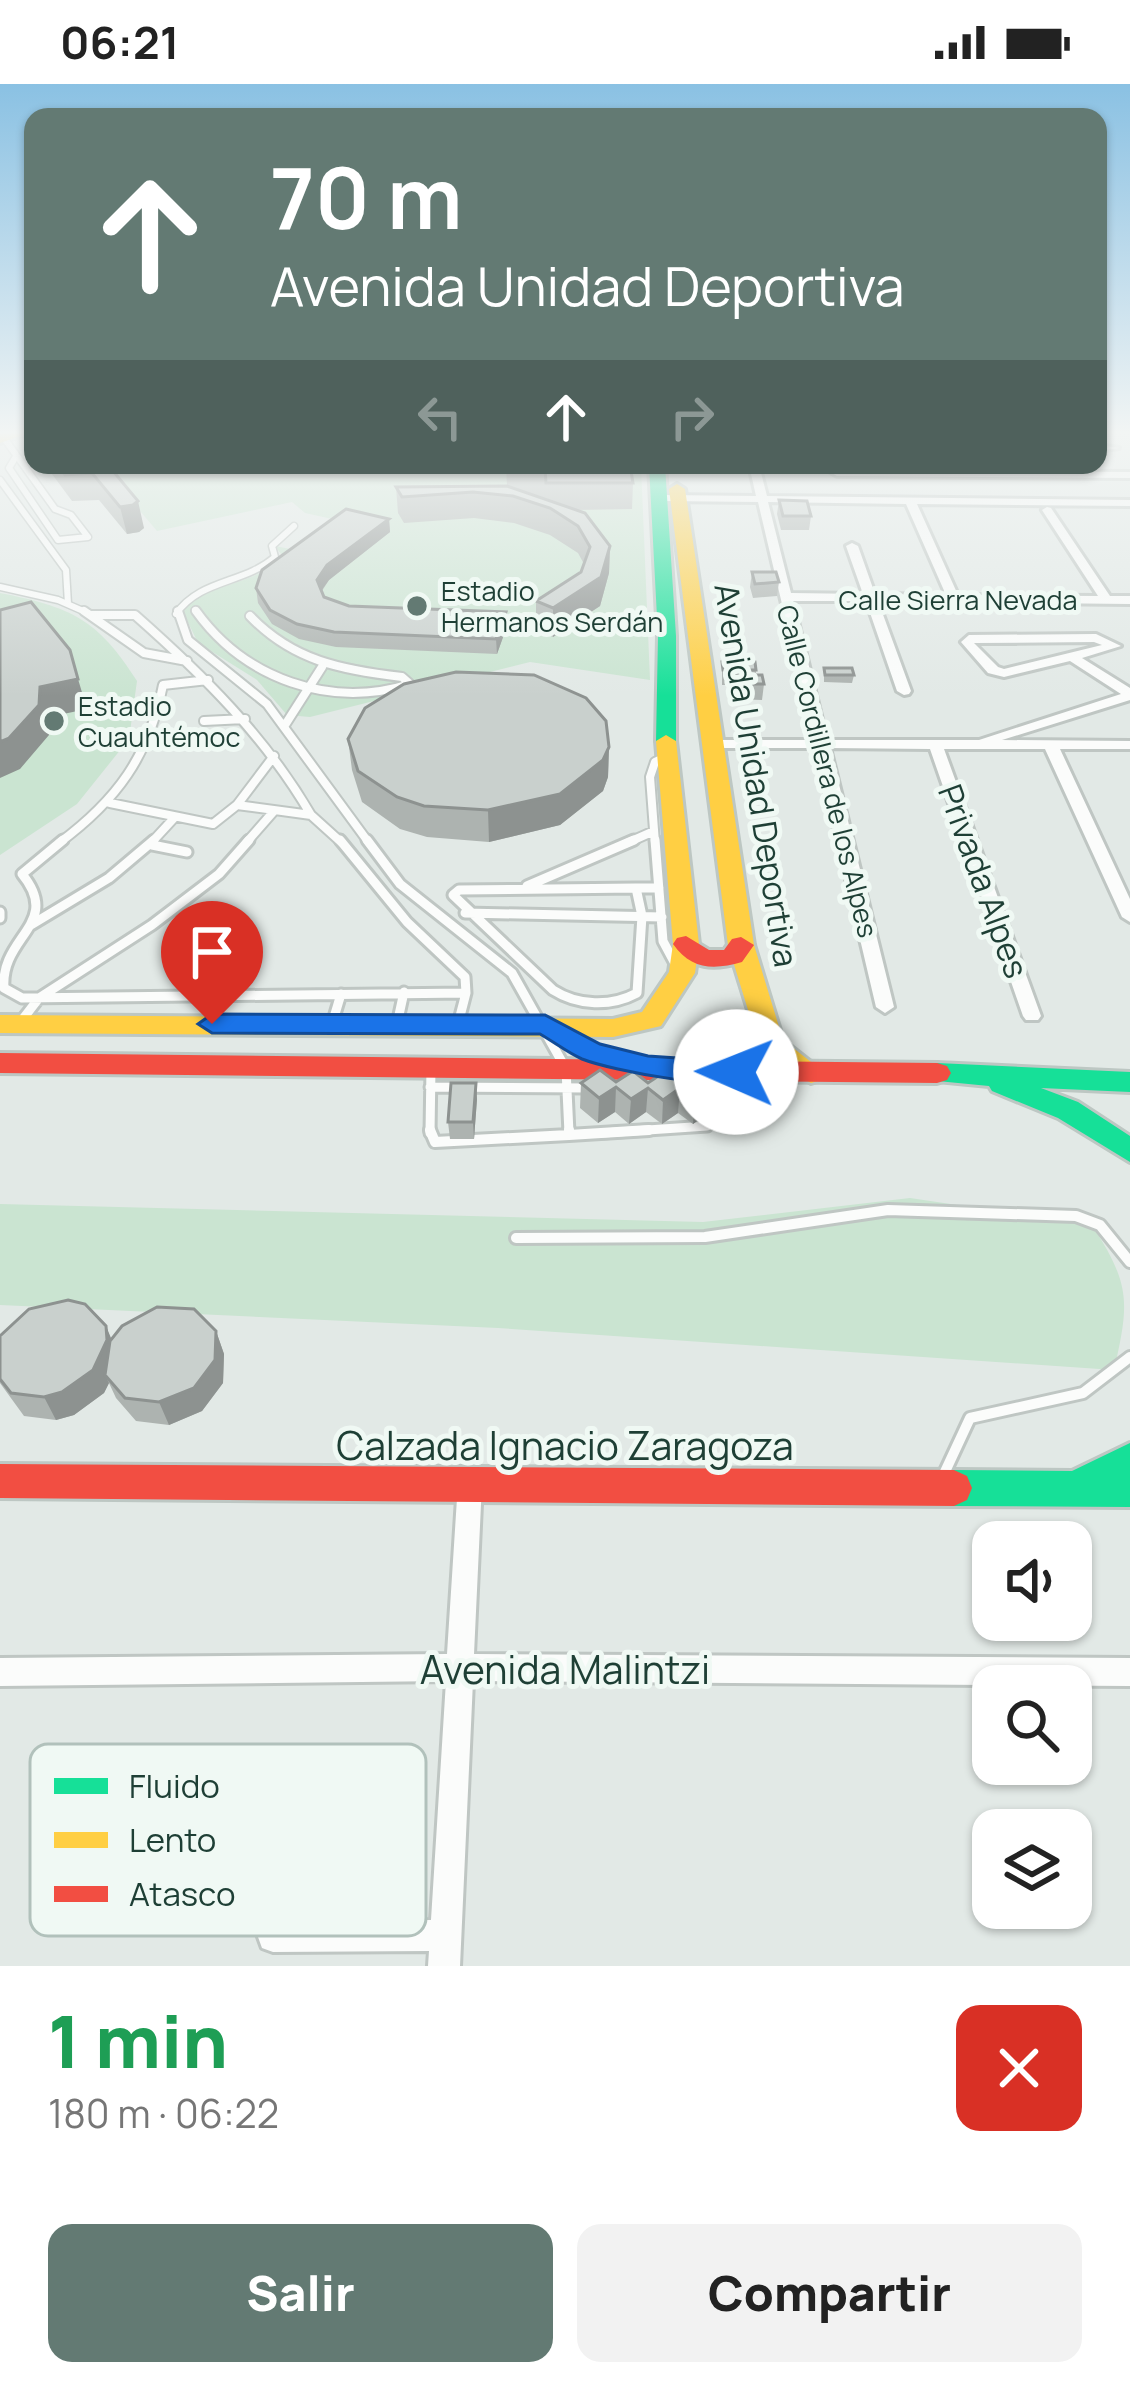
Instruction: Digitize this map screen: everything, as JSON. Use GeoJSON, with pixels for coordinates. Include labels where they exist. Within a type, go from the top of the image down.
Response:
{"type":"FeatureCollection","features":[{"type":"Feature","properties":{"kind":"street","name":"Avenida Unidad Deportiva"},"geometry":{"type":"LineString","coordinates":[[670,520],[663,722],[686,944],[682,974]]}},
{"type":"Feature","properties":{"kind":"street","name":"Avenida Unidad Deportiva"},"geometry":{"type":"LineString","coordinates":[[676,520],[713,736],[741,945],[771,1045],[811,1073]]}},
{"type":"Feature","properties":{"kind":"street","name":"Calle Cordillera de los Alpes"},"geometry":{"type":"LineString","coordinates":[[768,520],[885,1007]]}},
{"type":"Feature","properties":{"kind":"street"},"geometry":{"type":"LineString","coordinates":[[919,520],[954,600]]}},
{"type":"Feature","properties":{"kind":"street"},"geometry":{"type":"LineString","coordinates":[[1054,520],[1107,600]]}},
{"type":"Feature","properties":{"kind":"street"},"geometry":{"type":"LineString","coordinates":[[851,546],[904,691]]}},
{"type":"Feature","properties":{"kind":"street","name":"Calle Sierra Nevada"},"geometry":{"type":"LineString","coordinates":[[786,598],[1130,600]]}},
{"type":"Feature","properties":{"kind":"street"},"geometry":{"type":"LineString","coordinates":[[1075,658],[1115,646],[1096,638],[973,638],[967,642],[998,673],[1075,658],[1130,695]]}},
{"type":"Feature","properties":{"kind":"street"},"geometry":{"type":"LineString","coordinates":[[972,746],[1130,695]]}},
{"type":"Feature","properties":{"kind":"street"},"geometry":{"type":"LineString","coordinates":[[663,722],[690,716],[713,736],[824,746],[1130,746]]}},
{"type":"Feature","properties":{"kind":"street","name":"Privada Alpes"},"geometry":{"type":"LineString","coordinates":[[937,746],[1032,1016]]}},
{"type":"Feature","properties":{"kind":"street"},"geometry":{"type":"LineString","coordinates":[[1052,748],[1130,917]]}},
{"type":"Feature","properties":{"kind":"street"},"geometry":{"type":"LineString","coordinates":[[686,944],[695,956],[715,961],[733,956],[741,945]]}},
{"type":"Feature","properties":{"kind":"street"},"geometry":{"type":"LineString","coordinates":[[9,1024],[87,1024],[178,1010],[284,1024],[613,1028],[651,1019],[682,974]]}},
{"type":"Feature","properties":{"kind":"street"},"geometry":{"type":"LineString","coordinates":[[545,1025],[567,1064]]}},
{"type":"Feature","properties":{"kind":"street"},"geometry":{"type":"LineString","coordinates":[[567,1064],[613,1028]]}},
{"type":"Feature","properties":{"kind":"street"},"geometry":{"type":"LineString","coordinates":[[5,1062],[431,1077],[567,1064],[679,1071],[731,1084],[811,1073],[959,1073],[1130,1082]]}},
{"type":"Feature","properties":{"kind":"street"},"geometry":{"type":"LineString","coordinates":[[959,1073],[1042,1098],[1130,1151]]}},
{"type":"Feature","properties":{"kind":"street"},"geometry":{"type":"LineString","coordinates":[[1070,1488],[1130,1460]]}},
{"type":"Feature","properties":{"kind":"street","name":"Calzada Ignacio Zaragoza"},"geometry":{"type":"LineString","coordinates":[[0,1481],[1130,1489]]}},
{"type":"Feature","properties":{"kind":"street"},"geometry":{"type":"LineString","coordinates":[[273,1937],[445,1951],[470,1483]]}},
{"type":"Feature","properties":{"kind":"street","name":"Avenida Malintzi"},"geometry":{"type":"LineString","coordinates":[[0,1672],[461,1667],[1130,1672]]}},
{"type":"Feature","properties":{"kind":"lane"},"geometry":{"type":"LineString","coordinates":[[29,520],[66,570],[68,604]]}},
{"type":"Feature","properties":{"kind":"lane"},"geometry":{"type":"LineString","coordinates":[[44,520],[58,540],[88,537],[74,520]]}},
{"type":"Feature","properties":{"kind":"lane"},"geometry":{"type":"LineString","coordinates":[[294,526],[272,546],[275,557],[269,564],[238,580],[203,588],[176,614],[188,640],[256,693],[285,725],[400,884],[490,950],[545,1025]]}},
{"type":"Feature","properties":{"kind":"lane"},"geometry":{"type":"LineString","coordinates":[[0,587],[92,614],[148,657],[188,661]]}},
{"type":"Feature","properties":{"kind":"lane"},"geometry":{"type":"LineString","coordinates":[[195,610],[228,650],[309,687],[365,694],[410,684],[402,677],[322,667],[284,647],[250,616]]}},
{"type":"Feature","properties":{"kind":"lane"},"geometry":{"type":"LineString","coordinates":[[92,614],[135,615],[188,661],[245,719],[311,815]]}},
{"type":"Feature","properties":{"kind":"lane"},"geometry":{"type":"LineString","coordinates":[[285,725],[322,667]]}},
{"type":"Feature","properties":{"kind":"lane"},"geometry":{"type":"LineString","coordinates":[[208,680],[163,685],[157,731],[140,766],[110,803],[28,864],[22,874],[37,892],[39,910],[2,966],[4,988],[13,996],[101,997],[178,1010],[285,994],[466,993]]}},
{"type":"Feature","properties":{"kind":"lane"},"geometry":{"type":"LineString","coordinates":[[204,722],[245,719]]}},
{"type":"Feature","properties":{"kind":"lane"},"geometry":{"type":"LineString","coordinates":[[110,803],[214,824],[237,805],[274,756]]}},
{"type":"Feature","properties":{"kind":"lane"},"geometry":{"type":"LineString","coordinates":[[667,757],[655,762],[650,777],[662,916],[669,959],[682,974]]}},
{"type":"Feature","properties":{"kind":"lane"},"geometry":{"type":"LineString","coordinates":[[237,805],[311,815],[327,824],[406,922],[465,976],[458,1024]]}},
{"type":"Feature","properties":{"kind":"lane"},"geometry":{"type":"LineString","coordinates":[[9,1024],[39,998],[219,874],[274,811]]}},
{"type":"Feature","properties":{"kind":"lane"},"geometry":{"type":"LineString","coordinates":[[31,925],[107,881],[152,845],[175,817]]}},
{"type":"Feature","properties":{"kind":"lane"},"geometry":{"type":"LineString","coordinates":[[519,889],[654,830]]}},
{"type":"Feature","properties":{"kind":"lane"},"geometry":{"type":"LineString","coordinates":[[152,845],[187,852]]}},
{"type":"Feature","properties":{"kind":"lane"},"geometry":{"type":"LineString","coordinates":[[636,888],[642,916],[638,993],[631,999],[570,999],[466,913],[454,891],[658,887]]}},
{"type":"Feature","properties":{"kind":"lane"},"geometry":{"type":"LineString","coordinates":[[466,913],[662,916]]}},
{"type":"Feature","properties":{"kind":"lane"},"geometry":{"type":"LineString","coordinates":[[397,1024],[404,992]]}},
{"type":"Feature","properties":{"kind":"lane"},"geometry":{"type":"LineString","coordinates":[[284,1024],[285,994]]}},
{"type":"Feature","properties":{"kind":"lane"},"geometry":{"type":"LineString","coordinates":[[332,1024],[341,994]]}},
{"type":"Feature","properties":{"kind":"lane"},"geometry":{"type":"LineString","coordinates":[[87,1024],[101,997]]}},
{"type":"Feature","properties":{"kind":"lane"},"geometry":{"type":"LineString","coordinates":[[567,1064],[569,1136]]}},
{"type":"Feature","properties":{"kind":"lane"},"geometry":{"type":"LineString","coordinates":[[612,1089],[567,1064],[431,1077],[430,1133],[435,1142],[707,1126],[731,1084]]}},
{"type":"Feature","properties":{"kind":"lane"},"geometry":{"type":"LineString","coordinates":[[703,1094],[731,1084]]}},
{"type":"Feature","properties":{"kind":"lane"},"geometry":{"type":"LineString","coordinates":[[516,1238],[705,1237],[888,1210],[1076,1216],[1100,1225],[1130,1262]]}},
{"type":"Feature","properties":{"kind":"lane"},"geometry":{"type":"LineString","coordinates":[[938,1487],[970,1418],[1083,1393],[1130,1357]]}},
{"type":"Feature","properties":{"kind":"green space","name":"Estadio Hermanos Serdán"},"geometry":{"type":"Polygon","coordinates":[[[148,520],[209,520],[157,531],[148,520]]]}},
{"type":"Feature","properties":{"kind":"green space","name":"Estadio Hermanos Serdán"},"geometry":{"type":"Polygon","coordinates":[[[336,520],[643,520],[650,680],[530,662],[310,717],[287,715],[257,680],[198,643],[182,610],[207,593],[270,568],[284,558],[275,546],[306,552],[346,522],[336,520]]]}},
{"type":"Feature","properties":{"kind":"green space","name":"Estadio Cuauhtémoc"},"geometry":{"type":"Polygon","coordinates":[[[0,593],[46,604],[80,619],[109,643],[137,681],[129,739],[77,804],[0,855],[0,593]]]}},
{"type":"Feature","properties":{"kind":"green space"},"geometry":{"type":"Polygon","coordinates":[[[910,1198],[1092,1225],[1114,1263],[1123,1294],[1123,1327],[1114,1370],[498,1328],[0,1305],[0,1204],[703,1222],[910,1198]]]}},
{"type":"Feature","properties":{"kind":"building"},"geometry":{"type":"Polygon","coordinates":[[[331,520],[388,520],[327,565],[317,580],[324,597],[349,606],[506,612],[496,639],[334,632],[297,624],[270,610],[256,588],[262,570],[331,520]]]}},
{"type":"Feature","properties":{"kind":"building"},"geometry":{"type":"Polygon","coordinates":[[[568,520],[590,520],[610,546],[601,577],[553,608],[536,601],[581,572],[590,547],[578,526],[568,520]]]}},
{"type":"Feature","properties":{"kind":"building"},"geometry":{"type":"Polygon","coordinates":[[[752,572],[776,572],[779,582],[755,584],[752,572]]]}},
{"type":"Feature","properties":{"kind":"building"},"geometry":{"type":"Polygon","coordinates":[[[31,602],[70,650],[78,679],[40,687],[39,705],[0,742],[0,610],[31,602]]]}},
{"type":"Feature","properties":{"kind":"building"},"geometry":{"type":"Polygon","coordinates":[[[722,662],[755,662],[756,670],[723,670],[722,662]]]}},
{"type":"Feature","properties":{"kind":"building"},"geometry":{"type":"Polygon","coordinates":[[[824,668],[852,668],[854,675],[825,675],[824,668]]]}},
{"type":"Feature","properties":{"kind":"building"},"geometry":{"type":"Polygon","coordinates":[[[456,672],[534,675],[586,698],[606,721],[609,747],[603,760],[560,794],[488,810],[424,806],[397,797],[358,771],[348,739],[365,708],[404,684],[456,672]]]}},
{"type":"Feature","properties":{"kind":"building"},"geometry":{"type":"Polygon","coordinates":[[[733,675],[762,675],[764,684],[734,684],[733,675]]]}},
{"type":"Feature","properties":{"kind":"building"},"geometry":{"type":"Polygon","coordinates":[[[600,1070],[616,1082],[633,1071],[648,1083],[666,1071],[681,1082],[696,1072],[714,1086],[695,1099],[680,1088],[663,1100],[648,1088],[631,1099],[616,1087],[599,1098],[581,1083],[600,1070]]]}},
{"type":"Feature","properties":{"kind":"building"},"geometry":{"type":"Polygon","coordinates":[[[451,1083],[476,1083],[473,1122],[448,1122],[451,1083]]]}},
{"type":"Feature","properties":{"kind":"building"},"geometry":{"type":"Polygon","coordinates":[[[68,1300],[85,1304],[106,1326],[107,1340],[93,1370],[62,1392],[44,1397],[11,1393],[0,1379],[0,1336],[29,1309],[68,1300]]]}},
{"type":"Feature","properties":{"kind":"building"},"geometry":{"type":"Polygon","coordinates":[[[157,1307],[194,1309],[216,1331],[215,1360],[194,1388],[159,1402],[125,1398],[105,1375],[110,1341],[122,1326],[157,1307]]]}},
{"type":"Feature","properties":{"kind":"traffic: fast"},"geometry":{"type":"LineString","coordinates":[[660,520],[667,636],[666,741]]}},
{"type":"Feature","properties":{"kind":"traffic: fast"},"geometry":{"type":"LineString","coordinates":[[937,1073],[1130,1082]]}},
{"type":"Feature","properties":{"kind":"traffic: fast"},"geometry":{"type":"LineString","coordinates":[[1002,1084],[1068,1110],[1130,1151]]}},
{"type":"Feature","properties":{"kind":"traffic: fast"},"geometry":{"type":"LineString","coordinates":[[1085,1483],[1130,1460]]}},
{"type":"Feature","properties":{"kind":"traffic: fast"},"geometry":{"type":"LineString","coordinates":[[954,1488],[1130,1489]]}},
{"type":"Feature","properties":{"kind":"traffic: slow"},"geometry":{"type":"LineString","coordinates":[[681,520],[741,945],[771,1045],[811,1073]]}},
{"type":"Feature","properties":{"kind":"traffic: slow"},"geometry":{"type":"LineString","coordinates":[[0,1024],[613,1028],[651,1019],[682,973],[686,944],[666,741]]}},
{"type":"Feature","properties":{"kind":"traffic: jam"},"geometry":{"type":"LineString","coordinates":[[686,944],[701,957],[713,959],[733,956],[741,945]]}},
{"type":"Feature","properties":{"kind":"traffic: jam"},"geometry":{"type":"LineString","coordinates":[[0,1063],[937,1073]]}},
{"type":"Feature","properties":{"kind":"traffic: jam"},"geometry":{"type":"LineString","coordinates":[[0,1481],[954,1488]]}},
{"type":"Feature","properties":{"kind":"place","name":"Estadio Hermanos Serdán"},"geometry":{"type":"Point","coordinates":[417,606]}},
{"type":"Feature","properties":{"kind":"place","name":"Estadio Cuauhtémoc"},"geometry":{"type":"Point","coordinates":[54,721]}},
{"type":"Feature","properties":{"kind":"route"},"geometry":{"type":"LineString","coordinates":[[212,1024],[545,1025],[592,1052],[648,1066],[736,1072]]}}]}
